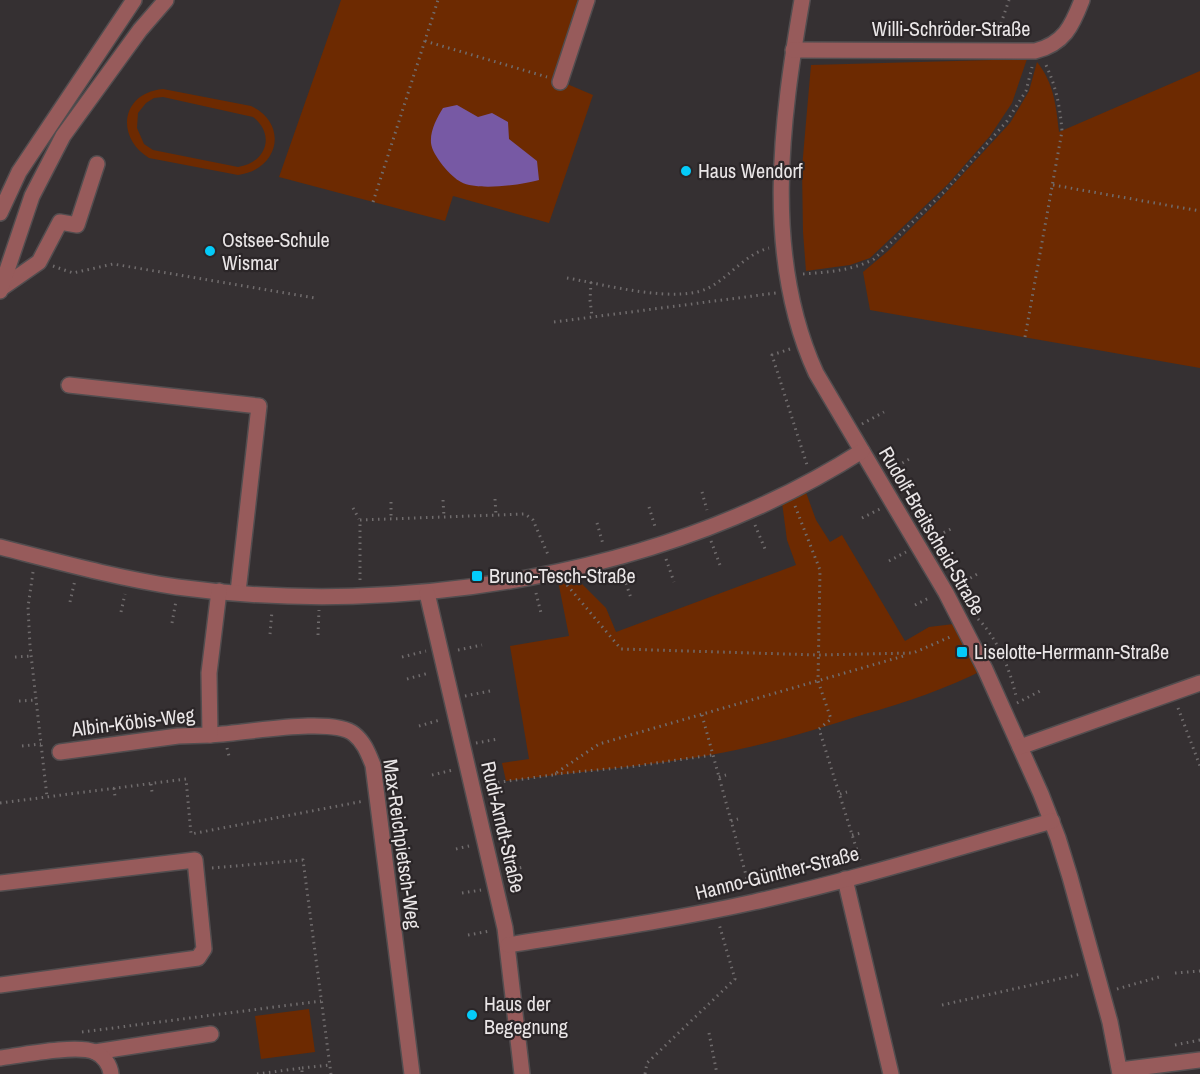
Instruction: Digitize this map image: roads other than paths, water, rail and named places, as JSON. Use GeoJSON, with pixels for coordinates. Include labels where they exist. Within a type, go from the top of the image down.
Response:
{"type":"FeatureCollection","features":[{"type":"Feature","properties":{"kind":"street"},"geometry":{"type":"LineString","coordinates":[[0,213],[19,171],[134,0]]}},
{"type":"Feature","properties":{"kind":"street"},"geometry":{"type":"LineString","coordinates":[[0,290],[32,196],[63,136],[140,30],[166,0]]}},
{"type":"Feature","properties":{"kind":"street"},"geometry":{"type":"LineString","coordinates":[[560,81],[587,0]]}},
{"type":"Feature","properties":{"kind":"street","name":"Rudolf-Breitscheid-Straße"},"geometry":{"type":"LineString","coordinates":[[802,0],[794,50],[782,168],[784,245],[788,283],[804,345],[816,373],[966,631],[1020,747],[1052,821],[1110,1022],[1120,1072]]}},
{"type":"Feature","properties":{"kind":"street","name":"Willi-Schröder-Straße"},"geometry":{"type":"LineString","coordinates":[[794,50],[1035,51],[1050,47],[1073,26],[1082,0]]}},
{"type":"Feature","properties":{"kind":"street"},"geometry":{"type":"LineString","coordinates":[[0,290],[39,262],[60,222],[77,225],[97,164]]}},
{"type":"Feature","properties":{"kind":"street"},"geometry":{"type":"LineString","coordinates":[[69,385],[259,406],[238,592]]}},
{"type":"Feature","properties":{"kind":"street"},"geometry":{"type":"LineString","coordinates":[[0,547],[78,568],[178,587],[320,596],[427,593],[556,572],[709,526],[812,480],[862,451]]}},
{"type":"Feature","properties":{"kind":"street","name":"Albin-Köbis-Weg"},"geometry":{"type":"LineString","coordinates":[[60,752],[178,736],[210,735],[209,673],[219,591]]}},
{"type":"Feature","properties":{"kind":"street","name":"Rudi-Arndt-Straße"},"geometry":{"type":"LineString","coordinates":[[427,593],[506,928],[522,1074]]}},
{"type":"Feature","properties":{"kind":"street"},"geometry":{"type":"LineString","coordinates":[[1020,747],[1200,684]]}},
{"type":"Feature","properties":{"kind":"street","name":"Max-Reichpietsch-Weg"},"geometry":{"type":"LineString","coordinates":[[210,735],[315,725],[334,726],[352,732],[365,745],[373,765],[412,1074]]}},
{"type":"Feature","properties":{"kind":"street","name":"Hanno-Günther-Straße"},"geometry":{"type":"LineString","coordinates":[[508,945],[753,903],[1052,821]]}},
{"type":"Feature","properties":{"kind":"street"},"geometry":{"type":"LineString","coordinates":[[0,883],[195,860],[204,949],[198,958],[0,985]]}},
{"type":"Feature","properties":{"kind":"street"},"geometry":{"type":"LineString","coordinates":[[844,879],[891,1074]]}},
{"type":"Feature","properties":{"kind":"street"},"geometry":{"type":"LineString","coordinates":[[0,1058],[78,1049],[95,1052],[211,1034]]}},
{"type":"Feature","properties":{"kind":"street"},"geometry":{"type":"LineString","coordinates":[[95,1052],[106,1060],[111,1074]]}},
{"type":"Feature","properties":{"kind":"street"},"geometry":{"type":"LineString","coordinates":[[1120,1072],[1200,1060]]}},
{"type":"Feature","properties":{"kind":"place","name":"Haus Wendorf"},"geometry":{"type":"Point","coordinates":[686,171]}},
{"type":"Feature","properties":{"kind":"place","name":"Ostsee-Schule Wismar"},"geometry":{"type":"Point","coordinates":[210,251]}},
{"type":"Feature","properties":{"kind":"place","name":"Bruno-Tesch-Straße"},"geometry":{"type":"Point","coordinates":[477,576]}},
{"type":"Feature","properties":{"kind":"place","name":"Liselotte-Herrmann-Straße"},"geometry":{"type":"Point","coordinates":[962,652]}},
{"type":"Feature","properties":{"kind":"place","name":"Haus der Begegnung"},"geometry":{"type":"Point","coordinates":[472,1015]}}]}
